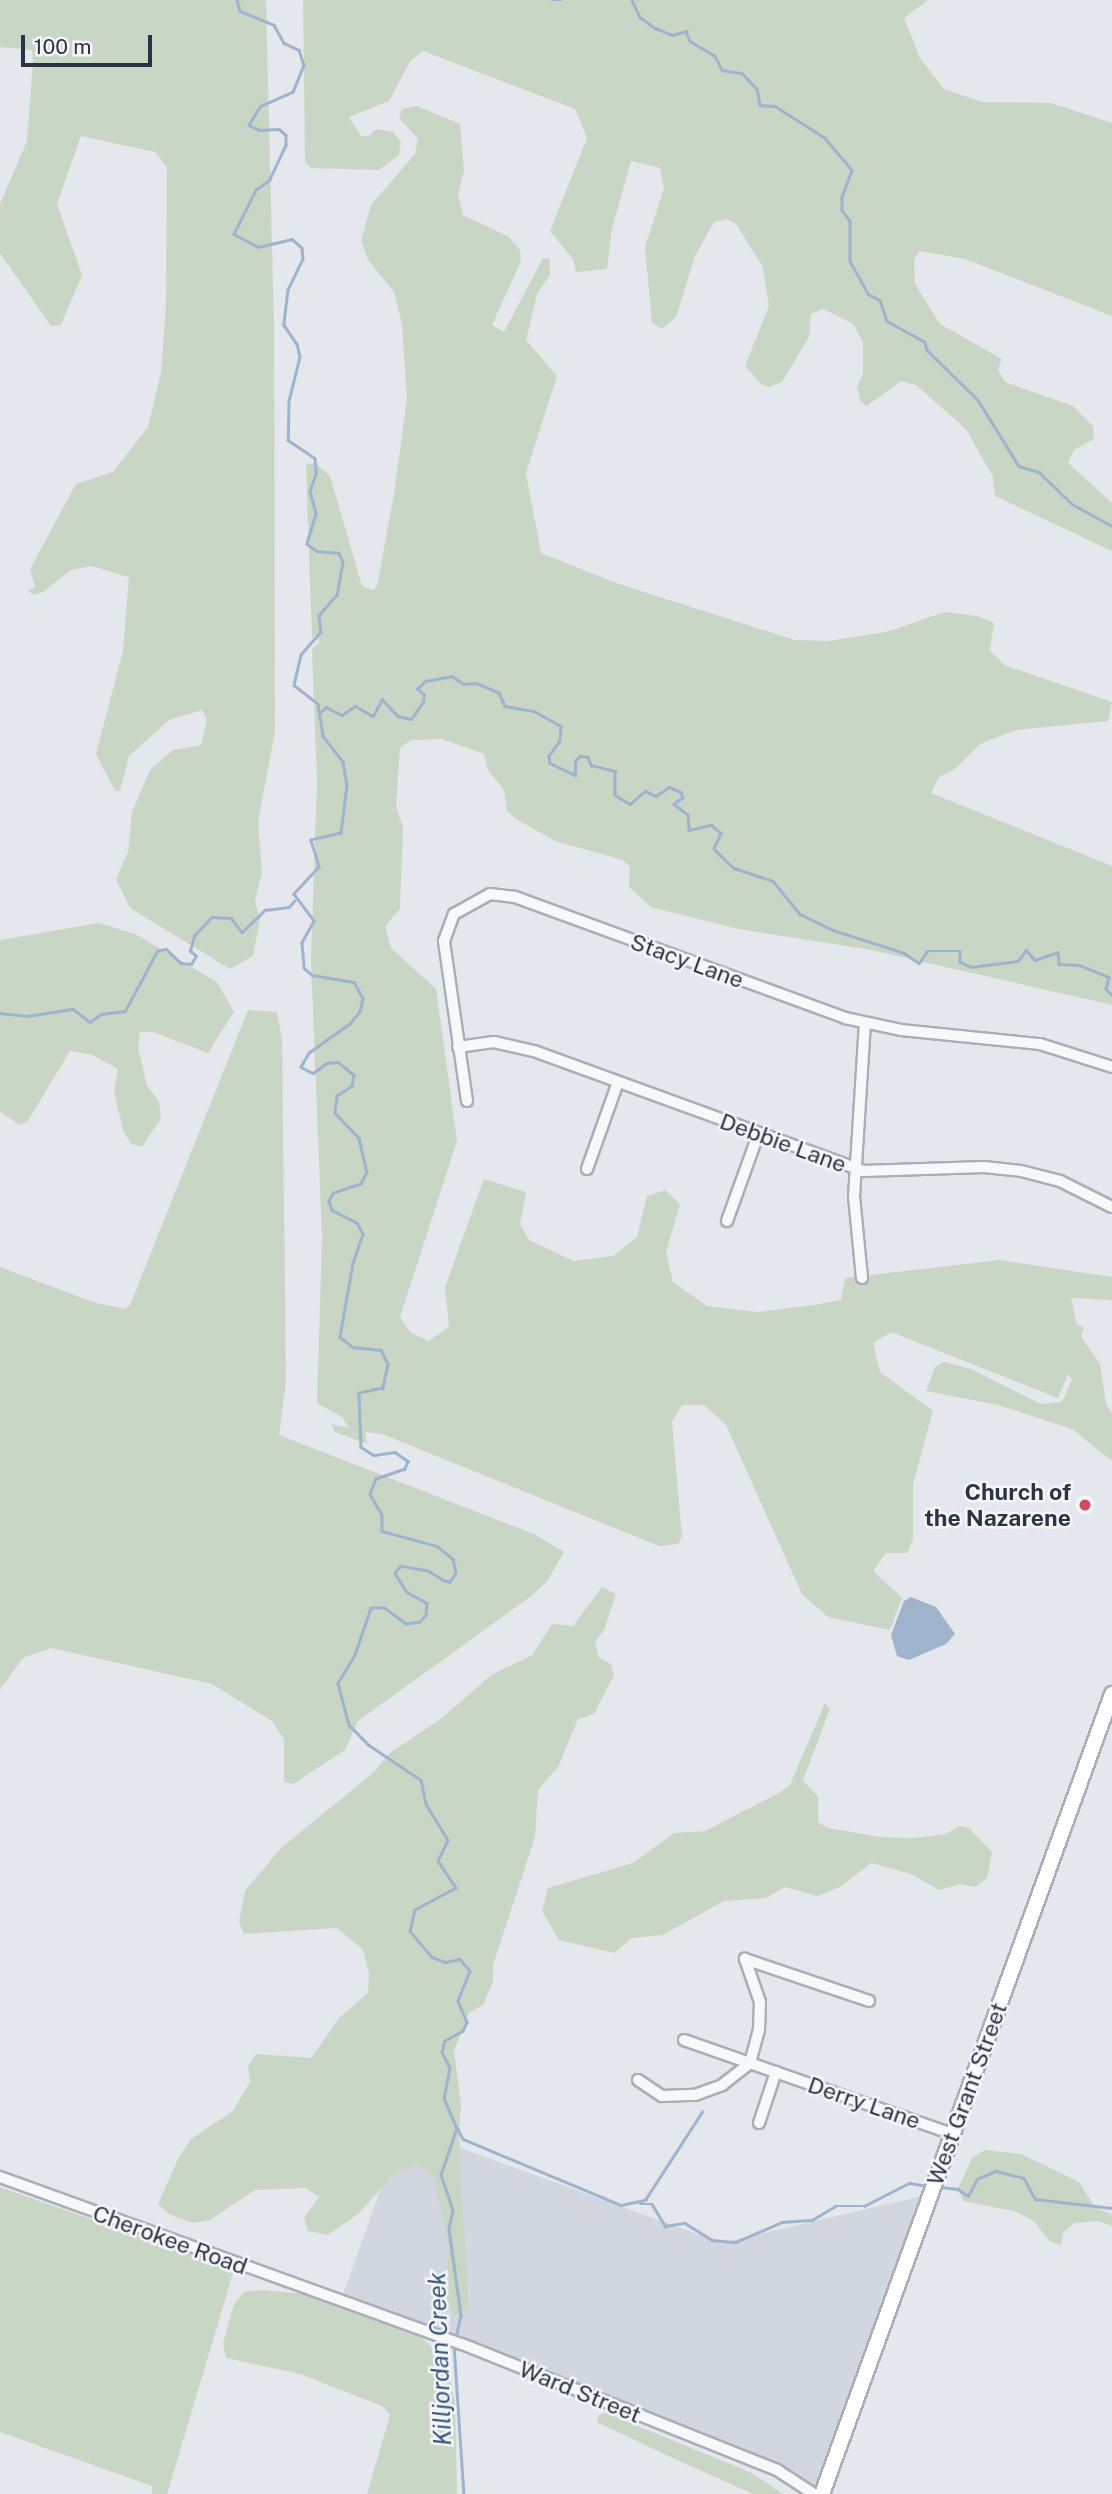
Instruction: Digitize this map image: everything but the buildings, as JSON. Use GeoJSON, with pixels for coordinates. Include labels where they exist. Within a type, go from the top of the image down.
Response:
{"type":"FeatureCollection","features":[{"type":"Feature","properties":{"kind":"main road","name":"West Grant Street"},"geometry":{"type":"LineString","coordinates":[[822,2494],[1112,1694]]}},
{"type":"Feature","properties":{"kind":"street","name":"Stacy Lane"},"geometry":{"type":"LineString","coordinates":[[467,1101],[445,934],[454,914],[490,894],[514,897],[865,1023],[1040,1044],[1112,1067]]}},
{"type":"Feature","properties":{"kind":"street"},"geometry":{"type":"LineString","coordinates":[[862,1278],[855,1222],[855,1169],[865,1023]]}},
{"type":"Feature","properties":{"kind":"street","name":"Debbie Lane"},"geometry":{"type":"LineString","coordinates":[[458,1047],[494,1042],[521,1047],[855,1169],[879,1173],[958,1167],[1021,1171],[1060,1181],[1112,1207]]}},
{"type":"Feature","properties":{"kind":"street"},"geometry":{"type":"LineString","coordinates":[[587,1169],[618,1082]]}},
{"type":"Feature","properties":{"kind":"street"},"geometry":{"type":"LineString","coordinates":[[727,1221],[758,1135]]}},
{"type":"Feature","properties":{"kind":"street"},"geometry":{"type":"LineString","coordinates":[[638,2080],[662,2096],[695,2095],[722,2085],[750,2063],[759,2030],[760,2002],[746,1959],[869,2001]]}},
{"type":"Feature","properties":{"kind":"street","name":"Derry Lane"},"geometry":{"type":"LineString","coordinates":[[684,2040],[953,2134]]}},
{"type":"Feature","properties":{"kind":"street"},"geometry":{"type":"LineString","coordinates":[[760,2123],[776,2072]]}},
{"type":"Feature","properties":{"kind":"street","name":"Cherokee Road"},"geometry":{"type":"LineString","coordinates":[[0,2177],[341,2300]]}},
{"type":"Feature","properties":{"kind":"street","name":"Ward Street"},"geometry":{"type":"LineString","coordinates":[[341,2300],[769,2466],[814,2494]]}},
{"type":"Feature","properties":{"kind":"shaded area"},"geometry":{"type":"Polygon","coordinates":[[[403,2127],[722,2243],[931,2194],[822,2494],[341,2300],[403,2127]]]}},
{"type":"Feature","properties":{"kind":"green space"},"geometry":{"type":"Polygon","coordinates":[[[0,0],[266,0],[274,326],[275,731],[258,822],[262,873],[255,900],[260,920],[253,956],[230,969],[130,908],[116,879],[128,852],[132,812],[150,770],[173,750],[201,745],[207,720],[202,710],[169,720],[129,756],[120,791],[115,791],[96,754],[123,651],[129,577],[91,566],[71,570],[43,592],[34,595],[28,591],[35,587],[30,569],[76,484],[113,472],[148,427],[161,372],[166,305],[167,167],[155,152],[81,136],[57,204],[82,275],[61,325],[51,326],[0,253],[0,204],[27,141],[33,62],[32,50],[0,47],[0,0]]]}},
{"type":"Feature","properties":{"kind":"green space"},"geometry":{"type":"Polygon","coordinates":[[[303,0],[928,0],[904,18],[920,58],[944,89],[983,102],[1051,103],[1112,123],[1112,316],[965,259],[920,251],[914,259],[915,284],[940,324],[1002,359],[998,369],[1005,382],[1073,406],[1093,426],[1094,439],[1074,450],[1068,463],[1112,503],[1112,551],[995,496],[993,477],[966,429],[916,385],[901,381],[867,406],[861,402],[857,387],[863,374],[863,342],[853,324],[834,314],[823,309],[811,314],[809,337],[782,382],[769,387],[761,384],[745,366],[769,306],[763,267],[736,224],[727,219],[714,222],[695,256],[676,317],[662,329],[652,323],[645,247],[664,189],[660,168],[631,161],[612,229],[607,269],[576,272],[573,259],[550,231],[587,138],[575,109],[423,51],[411,60],[389,101],[349,117],[361,136],[369,136],[376,129],[393,132],[401,142],[399,155],[379,170],[311,168],[305,162],[303,0]]]}},
{"type":"Feature","properties":{"kind":"green space"},"geometry":{"type":"Polygon","coordinates":[[[417,106],[460,124],[464,171],[458,194],[463,215],[509,237],[520,250],[521,261],[492,325],[504,332],[543,258],[550,259],[550,275],[537,294],[526,340],[557,376],[526,473],[541,553],[616,583],[795,640],[828,641],[886,632],[945,612],[977,616],[994,623],[990,650],[1004,665],[1112,702],[1108,721],[1016,730],[980,744],[954,770],[939,777],[931,793],[1112,866],[1112,1005],[871,950],[739,929],[651,907],[629,887],[630,867],[623,860],[555,841],[507,811],[504,790],[488,770],[484,754],[442,739],[411,740],[400,748],[396,806],[403,827],[400,909],[385,926],[391,948],[436,989],[457,1141],[400,1317],[410,1332],[428,1341],[449,1327],[445,1287],[484,1179],[526,1192],[520,1224],[529,1240],[573,1261],[613,1256],[637,1237],[647,1196],[665,1190],[680,1204],[666,1252],[673,1282],[707,1306],[757,1312],[814,1305],[841,1300],[845,1278],[1000,1260],[1112,1277],[1112,1300],[1071,1298],[1077,1324],[1084,1327],[1081,1337],[1100,1364],[1106,1404],[1112,1413],[1112,1461],[1072,1429],[998,1405],[926,1391],[935,1367],[944,1362],[971,1369],[1041,1404],[1062,1402],[1072,1380],[1068,1374],[1058,1398],[891,1332],[873,1343],[880,1372],[933,1411],[913,1484],[913,1540],[907,1553],[886,1553],[873,1571],[902,1598],[890,1630],[828,1617],[802,1594],[726,1425],[704,1405],[682,1405],[672,1422],[682,1536],[678,1544],[659,1546],[382,1434],[365,1432],[367,1444],[335,1432],[331,1424],[349,1428],[342,1417],[317,1403],[322,1238],[311,960],[317,781],[312,650],[319,642],[316,635],[312,638],[306,465],[315,463],[330,476],[362,586],[373,590],[377,586],[394,494],[407,399],[402,324],[394,292],[368,260],[361,241],[371,205],[415,154],[418,139],[399,118],[402,109],[417,106]]]}},
{"type":"Feature","properties":{"kind":"green space"},"geometry":{"type":"Polygon","coordinates":[[[99,923],[135,934],[217,982],[234,1012],[208,1053],[153,1032],[140,1032],[138,1048],[147,1085],[159,1102],[161,1118],[142,1147],[131,1144],[123,1130],[114,1092],[118,1069],[93,1055],[70,1051],[27,1122],[20,1125],[0,1112],[0,940],[99,923]]]}},
{"type":"Feature","properties":{"kind":"green space"},"geometry":{"type":"Polygon","coordinates":[[[248,1010],[277,1012],[282,1039],[286,1382],[279,1435],[534,1534],[564,1552],[547,1581],[530,1597],[358,1721],[345,1750],[293,1784],[284,1782],[284,1739],[272,1721],[212,1684],[51,1648],[23,1658],[0,1690],[0,1267],[93,1302],[125,1309],[130,1305],[248,1010]]]}},
{"type":"Feature","properties":{"kind":"green space"},"geometry":{"type":"Polygon","coordinates":[[[602,1587],[616,1594],[604,1630],[595,1642],[599,1658],[611,1664],[614,1675],[594,1714],[578,1719],[558,1767],[538,1790],[535,1837],[493,1965],[493,1982],[483,2005],[469,2013],[454,2051],[461,2105],[459,2132],[468,2309],[455,2316],[446,2297],[449,2246],[434,2177],[424,2168],[415,2165],[396,2172],[358,2214],[328,2235],[308,2231],[304,2217],[319,2197],[306,2188],[255,2190],[210,2220],[192,2223],[169,2214],[158,2204],[179,2157],[191,2139],[233,2111],[250,2082],[248,2067],[256,2054],[311,2058],[340,2017],[368,1993],[369,1973],[363,1950],[337,1928],[244,1934],[239,1922],[245,1891],[281,1848],[374,1772],[390,1753],[442,1718],[491,1675],[532,1655],[552,1624],[573,1626],[602,1587]]]}},
{"type":"Feature","properties":{"kind":"green space"},"geometry":{"type":"Polygon","coordinates":[[[825,1703],[830,1709],[803,1780],[818,1797],[818,1822],[828,1828],[880,1837],[914,1838],[946,1834],[959,1826],[969,1828],[992,1852],[987,1878],[975,1887],[960,1884],[939,1890],[911,1874],[871,1863],[840,1887],[817,1896],[785,1887],[766,1898],[724,1901],[663,1935],[632,1938],[614,1953],[559,1940],[542,1911],[548,1888],[633,1863],[674,1833],[705,1831],[779,1793],[790,1785],[825,1703]]]}},
{"type":"Feature","properties":{"kind":"green space"},"geometry":{"type":"Polygon","coordinates":[[[985,2150],[1021,2154],[1079,2182],[1095,2207],[1112,2215],[1112,2226],[1098,2221],[1074,2223],[1063,2233],[1061,2245],[1049,2241],[1034,2221],[1014,2211],[963,2201],[958,2189],[972,2158],[985,2150]]]}},
{"type":"Feature","properties":{"kind":"green space"},"geometry":{"type":"Polygon","coordinates":[[[0,2187],[234,2270],[167,2494],[152,2494],[152,2486],[0,2432],[0,2187]]]}},
{"type":"Feature","properties":{"kind":"green space"},"geometry":{"type":"Polygon","coordinates":[[[261,2290],[305,2294],[418,2334],[445,2360],[455,2402],[457,2494],[367,2494],[390,2415],[382,2406],[300,2374],[226,2358],[223,2343],[234,2304],[244,2292],[261,2290]]]}},
{"type":"Feature","properties":{"kind":"green space"},"geometry":{"type":"Polygon","coordinates":[[[606,2413],[752,2473],[783,2494],[753,2494],[664,2454],[597,2422],[599,2415],[606,2413]]]}},
{"type":"Feature","properties":{"kind":"water"},"geometry":{"type":"Polygon","coordinates":[[[911,1597],[936,1607],[955,1634],[946,1644],[909,1660],[897,1656],[891,1635],[904,1601],[911,1597]]]}},
{"type":"Feature","properties":{"kind":"waterway","name":"Killjordan Creek"},"geometry":{"type":"LineString","coordinates":[[237,0],[240,11],[274,25],[284,43],[299,50],[304,65],[293,92],[260,107],[249,125],[259,130],[279,129],[286,135],[286,145],[270,180],[256,190],[234,234],[258,247],[292,239],[302,248],[303,259],[288,290],[284,325],[297,344],[300,357],[289,401],[288,440],[315,458],[316,474],[310,491],[316,514],[307,544],[317,551],[339,553],[343,562],[337,595],[319,616],[321,632],[301,655],[294,685],[318,704],[323,736],[343,762],[347,785],[341,833],[311,840],[319,867],[294,894],[314,921],[302,943],[304,968],[312,975],[354,982],[363,998],[360,1012],[350,1024],[309,1053],[301,1067],[313,1073],[327,1063],[338,1062],[354,1075],[352,1086],[337,1096],[335,1113],[359,1138],[367,1172],[361,1184],[333,1193],[329,1201],[332,1210],[357,1223],[363,1234],[353,1263],[340,1337],[353,1347],[381,1350],[388,1364],[383,1388],[359,1393],[361,1447],[374,1455],[395,1452],[408,1461],[405,1469],[376,1479],[370,1494],[382,1515],[382,1531],[437,1546],[453,1559],[456,1573],[450,1582],[428,1571],[401,1566],[395,1573],[407,1592],[427,1603],[426,1615],[420,1622],[406,1624],[384,1608],[371,1608],[355,1655],[338,1683],[349,1725],[369,1745],[421,1780],[426,1804],[448,1840],[438,1861],[456,1888],[415,1910],[410,1931],[432,1957],[445,1962],[460,1959],[470,1971],[458,2001],[467,2022],[463,2031],[445,2041],[442,2052],[450,2068],[444,2098],[457,2128],[441,2175],[453,2210],[449,2229],[461,2315],[456,2338]]}},
{"type":"Feature","properties":{"kind":"waterway"},"geometry":{"type":"LineString","coordinates":[[552,0],[561,0]]}},
{"type":"Feature","properties":{"kind":"waterway"},"geometry":{"type":"LineString","coordinates":[[632,0],[640,17],[655,28],[672,35],[686,31],[690,41],[715,56],[722,70],[742,73],[757,89],[760,105],[775,106],[825,138],[852,170],[842,197],[842,210],[850,221],[850,261],[868,294],[880,300],[887,321],[925,342],[927,350],[978,400],[1019,466],[1039,472],[1072,504],[1112,526]]}},
{"type":"Feature","properties":{"kind":"waterway"},"geometry":{"type":"LineString","coordinates":[[320,713],[326,707],[342,715],[355,706],[373,716],[382,699],[398,716],[411,719],[423,702],[424,695],[417,689],[425,681],[452,676],[464,684],[476,683],[499,693],[505,706],[534,711],[561,726],[560,741],[549,756],[550,763],[575,775],[575,761],[580,756],[588,757],[591,765],[615,771],[615,795],[630,804],[645,791],[656,796],[669,787],[681,792],[683,798],[674,804],[688,815],[689,830],[711,825],[721,833],[714,849],[734,868],[773,881],[800,914],[833,930],[904,953],[919,963],[927,951],[960,951],[960,962],[971,967],[1018,961],[1026,950],[1035,960],[1058,952],[1059,964],[1079,965],[1109,977],[1106,989],[1112,995]]}},
{"type":"Feature","properties":{"kind":"waterway"},"geometry":{"type":"LineString","coordinates":[[0,1013],[27,1016],[73,1009],[90,1022],[101,1014],[125,1011],[157,951],[166,949],[181,963],[191,964],[196,956],[190,951],[194,936],[212,917],[231,918],[242,932],[265,910],[289,907],[294,901]]}},
{"type":"Feature","properties":{"kind":"waterway"},"geometry":{"type":"LineString","coordinates":[[458,2129],[463,2139],[621,2205],[645,2200],[702,2112]]}},
{"type":"Feature","properties":{"kind":"waterway"},"geometry":{"type":"LineString","coordinates":[[939,2187],[958,2189],[968,2196],[977,2179],[996,2171],[1024,2178],[1035,2199],[1112,2208]]}},
{"type":"Feature","properties":{"kind":"waterway"},"geometry":{"type":"LineString","coordinates":[[640,2204],[652,2204],[665,2226],[685,2223],[712,2240],[736,2242],[782,2222],[812,2220],[835,2206],[864,2206],[909,2183],[929,2186]]}},
{"type":"Feature","properties":{"kind":"waterway","name":"Killjordan Creek"},"geometry":{"type":"LineString","coordinates":[[454,2345],[464,2494]]}},
{"type":"Feature","properties":{"kind":"place","name":"Church of the Nazarene"},"geometry":{"type":"Point","coordinates":[1085,1505]}}]}
